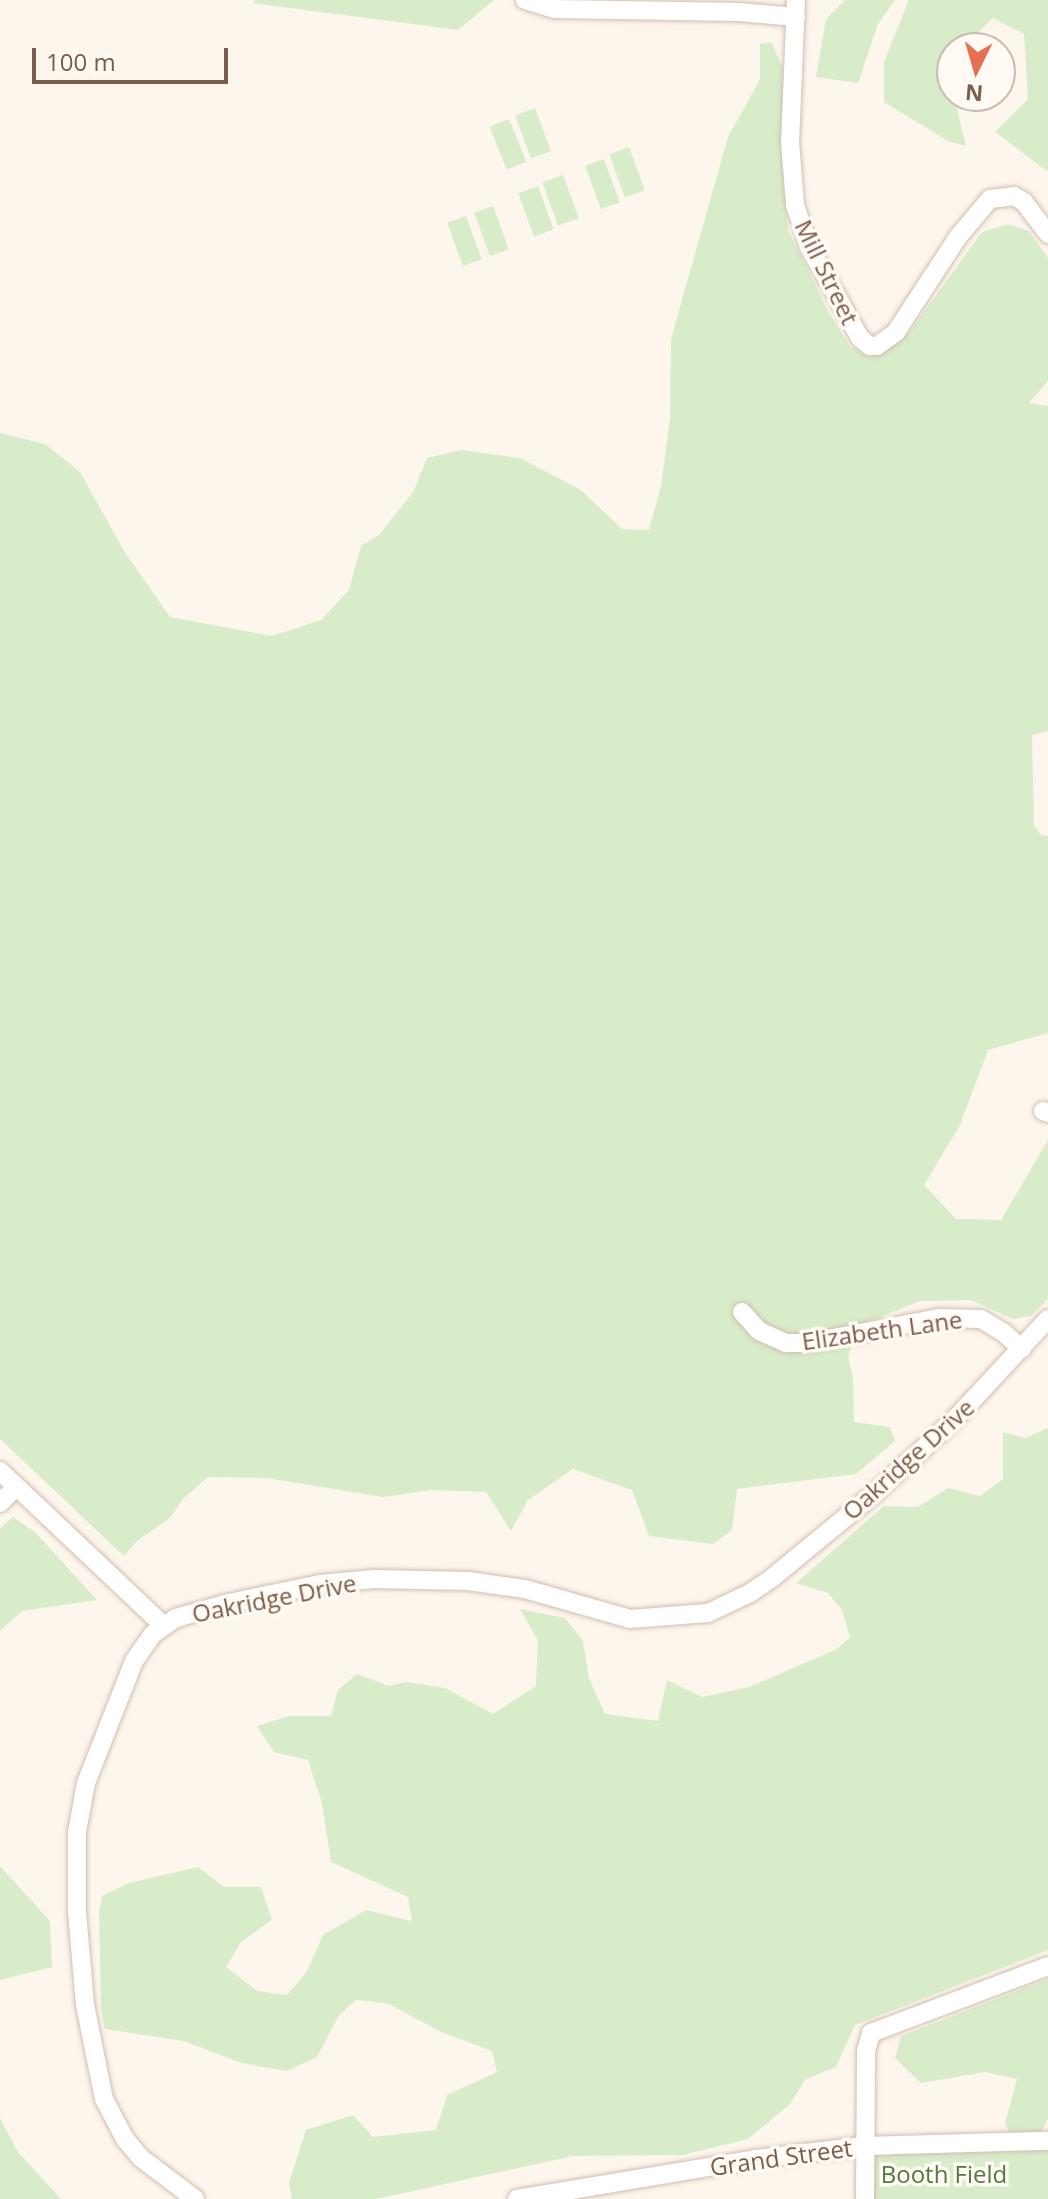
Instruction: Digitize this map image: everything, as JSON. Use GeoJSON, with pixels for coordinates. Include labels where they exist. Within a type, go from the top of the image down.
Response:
{"type":"FeatureCollection","features":[{"type":"Feature","properties":{"kind":"street"},"geometry":{"type":"LineString","coordinates":[[525,0],[555,9],[739,12],[796,9]]}},
{"type":"Feature","properties":{"kind":"street","name":"Mill Street"},"geometry":{"type":"LineString","coordinates":[[796,9],[790,141],[795,205],[809,247],[860,338],[870,346],[884,344],[896,332],[958,237],[990,199],[1014,196],[1034,212],[1048,234]]}},
{"type":"Feature","properties":{"kind":"street","name":"Elizabeth Lane"},"geometry":{"type":"LineString","coordinates":[[742,1312],[759,1331],[786,1343],[963,1316],[993,1325],[1022,1349]]}},
{"type":"Feature","properties":{"kind":"street","name":"Oakridge Drive"},"geometry":{"type":"LineString","coordinates":[[195,2199],[178,2190],[141,2158],[125,2139],[104,2099],[85,2005],[77,1912],[77,1832],[92,1763],[134,1661],[163,1625],[229,1603],[321,1584],[374,1579],[468,1581],[525,1589],[630,1619],[708,1613],[750,1593],[772,1578],[875,1493],[954,1420],[1048,1319]]}},
{"type":"Feature","properties":{"kind":"street"},"geometry":{"type":"LineString","coordinates":[[0,1471],[163,1625]]}},
{"type":"Feature","properties":{"kind":"street"},"geometry":{"type":"LineString","coordinates":[[0,1503],[16,1487]]}},
{"type":"Feature","properties":{"kind":"street"},"geometry":{"type":"LineString","coordinates":[[865,2199],[866,2051],[871,2033],[882,2026],[1048,1966]]}},
{"type":"Feature","properties":{"kind":"street","name":"Grand Street"},"geometry":{"type":"LineString","coordinates":[[517,2199],[756,2159],[864,2146],[1048,2141]]}},
{"type":"Feature","properties":{"kind":"green space"},"geometry":{"type":"Polygon","coordinates":[[[256,0],[494,0],[458,30],[253,3],[256,0]]]}},
{"type":"Feature","properties":{"kind":"green space"},"geometry":{"type":"Polygon","coordinates":[[[845,0],[895,0],[878,24],[858,83],[816,77],[826,19],[845,0]]]}},
{"type":"Feature","properties":{"kind":"green space"},"geometry":{"type":"Polygon","coordinates":[[[909,0],[1048,0],[1048,172],[995,132],[1028,99],[1024,34],[993,18],[979,32],[936,32],[936,112],[958,112],[966,146],[948,141],[884,102],[884,62],[909,0]]]}},
{"type":"Feature","properties":{"kind":"green space"},"geometry":{"type":"Polygon","coordinates":[[[771,42],[783,68],[781,153],[788,230],[829,313],[850,346],[866,355],[884,350],[908,334],[982,232],[1008,224],[1029,231],[1048,258],[1048,381],[1029,403],[1048,406],[1048,731],[1032,735],[1034,826],[1041,835],[1048,836],[1048,1033],[988,1050],[960,1125],[924,1185],[956,1219],[1001,1220],[1048,1140],[1048,1299],[1031,1316],[1013,1319],[971,1300],[920,1301],[860,1325],[848,1356],[853,1378],[854,1422],[890,1427],[895,1441],[856,1474],[737,1489],[732,1530],[713,1544],[649,1536],[632,1490],[573,1469],[528,1500],[511,1531],[486,1492],[431,1490],[383,1497],[266,1478],[208,1477],[183,1499],[170,1518],[137,1541],[124,1556],[0,1439],[0,433],[45,444],[80,472],[124,551],[170,617],[272,636],[321,620],[349,590],[361,546],[379,535],[413,492],[427,458],[461,450],[520,458],[581,490],[622,529],[649,530],[661,486],[670,419],[671,339],[728,137],[760,79],[760,44],[771,42]]]}},
{"type":"Feature","properties":{"kind":"green space"},"geometry":{"type":"Polygon","coordinates":[[[535,108],[551,151],[531,158],[515,115],[535,108]]]}},
{"type":"Feature","properties":{"kind":"green space"},"geometry":{"type":"Polygon","coordinates":[[[509,119],[526,162],[507,170],[490,127],[509,119]]]}},
{"type":"Feature","properties":{"kind":"green space"},"geometry":{"type":"Polygon","coordinates":[[[629,147],[645,190],[625,197],[609,154],[629,147]]]}},
{"type":"Feature","properties":{"kind":"green space"},"geometry":{"type":"Polygon","coordinates":[[[604,159],[620,202],[601,209],[585,166],[604,159]]]}},
{"type":"Feature","properties":{"kind":"green space"},"geometry":{"type":"Polygon","coordinates":[[[563,175],[579,218],[558,226],[542,183],[563,175]]]}},
{"type":"Feature","properties":{"kind":"green space"},"geometry":{"type":"Polygon","coordinates":[[[538,186],[554,229],[534,236],[518,193],[538,186]]]}},
{"type":"Feature","properties":{"kind":"green space"},"geometry":{"type":"Polygon","coordinates":[[[493,206],[509,249],[490,256],[474,213],[493,206]]]}},
{"type":"Feature","properties":{"kind":"green space"},"geometry":{"type":"Polygon","coordinates":[[[466,216],[482,259],[463,266],[447,223],[466,216]]]}},
{"type":"Feature","properties":{"kind":"green space"},"geometry":{"type":"Polygon","coordinates":[[[1048,1428],[1048,1950],[855,2025],[836,2067],[806,2079],[789,2105],[748,2139],[683,2155],[573,2156],[376,2199],[292,2199],[289,2183],[306,2130],[353,2115],[373,2137],[436,2130],[447,2095],[497,2072],[492,2051],[441,2032],[387,2003],[356,2000],[339,2015],[317,2057],[287,2071],[241,2063],[184,2041],[105,2029],[101,2011],[99,1911],[102,1896],[129,1883],[198,1867],[224,1887],[261,1887],[272,1920],[241,1942],[226,1967],[257,1991],[287,1995],[306,1973],[323,1935],[366,1910],[412,1921],[408,1897],[331,1862],[322,1803],[308,1760],[274,1752],[257,1726],[289,1716],[331,1716],[338,1690],[357,1674],[389,1686],[406,1682],[445,1688],[493,1714],[536,1686],[538,1640],[520,1609],[565,1618],[583,1641],[589,1678],[605,1714],[658,1721],[667,1680],[702,1697],[749,1687],[837,1649],[850,1637],[842,1610],[828,1593],[796,1583],[884,1506],[918,1507],[948,1488],[980,1496],[1003,1479],[1003,1432],[1025,1438],[1048,1428]]]}},
{"type":"Feature","properties":{"kind":"green space"},"geometry":{"type":"Polygon","coordinates":[[[13,1517],[35,1532],[97,1600],[22,1611],[0,1631],[0,1528],[13,1517]]]}},
{"type":"Feature","properties":{"kind":"green space"},"geometry":{"type":"Polygon","coordinates":[[[0,1866],[50,1921],[52,1967],[0,1980],[0,1866]]]}},
{"type":"Feature","properties":{"kind":"green space"},"geometry":{"type":"Polygon","coordinates":[[[1048,1979],[1048,2119],[1041,2131],[1011,2137],[1005,2123],[1017,2079],[985,2072],[921,2083],[895,2058],[901,2036],[1048,1979]]]}},
{"type":"Feature","properties":{"kind":"green space"},"geometry":{"type":"Polygon","coordinates":[[[0,2118],[18,2152],[61,2199],[0,2199],[0,2118]]]}},
{"type":"Feature","properties":{"kind":"green space","name":"Booth Field"},"geometry":{"type":"Polygon","coordinates":[[[870,2146],[1048,2146],[1048,2199],[870,2199],[870,2146]]]}}]}
